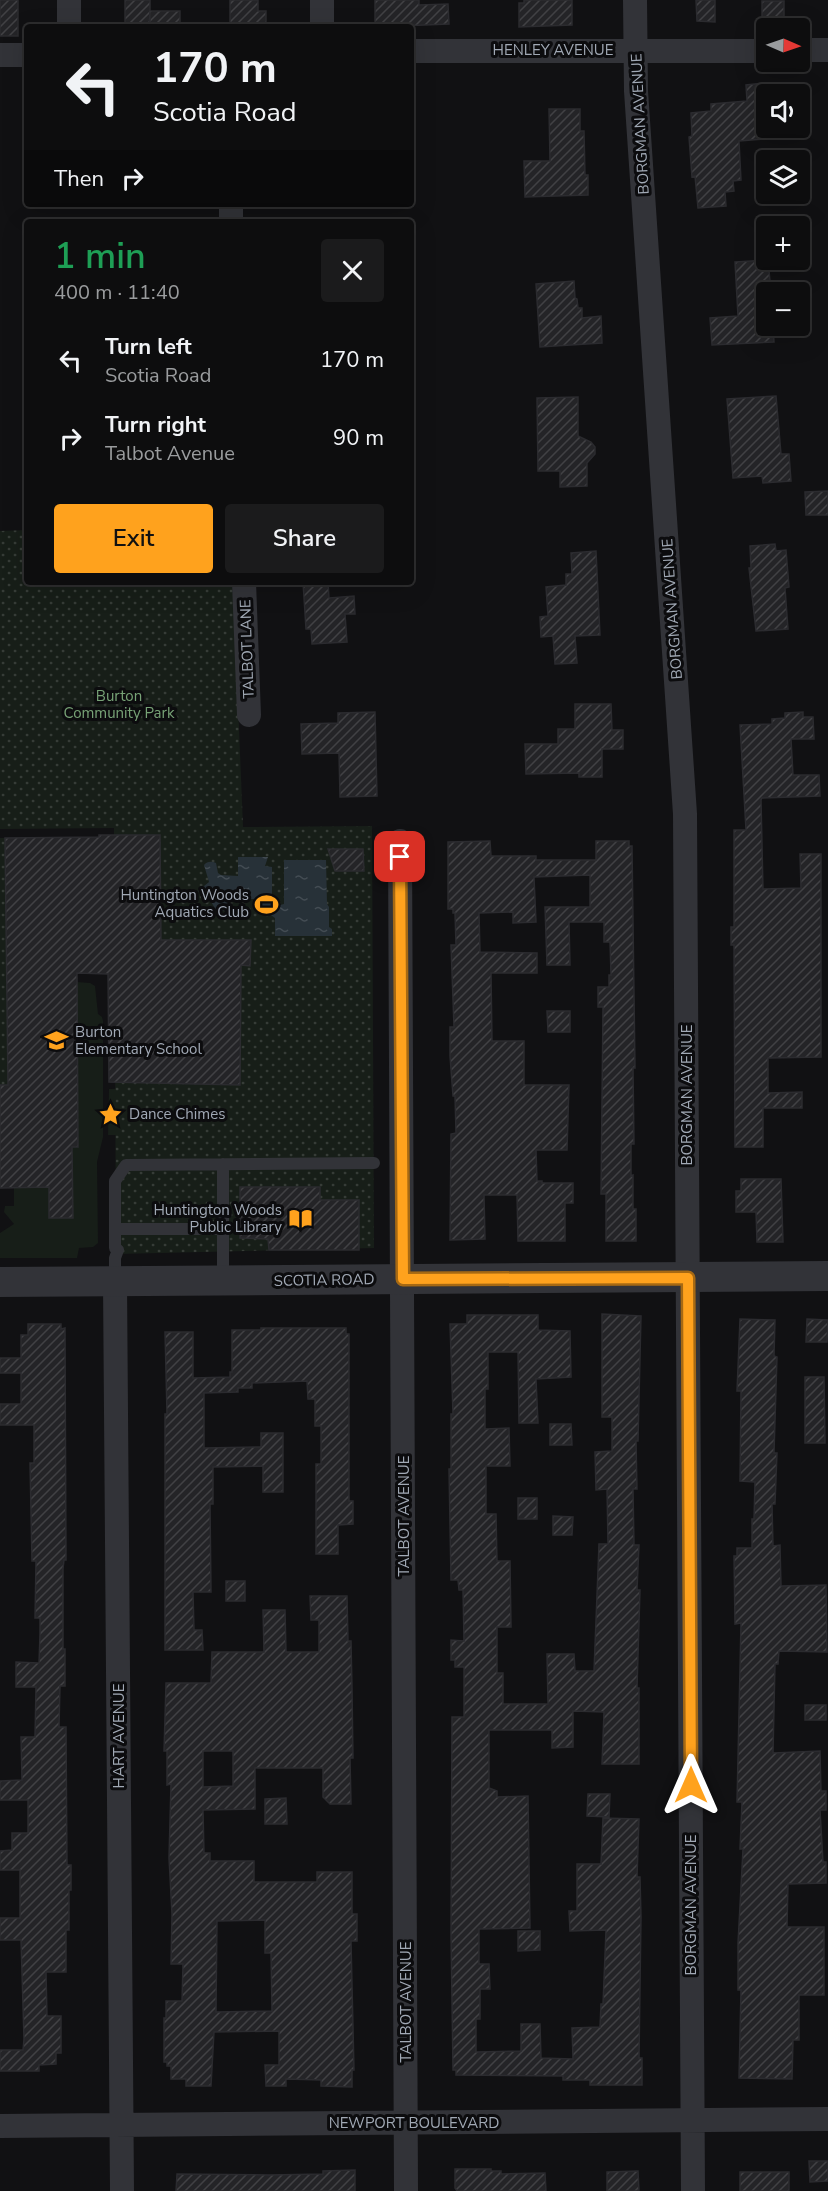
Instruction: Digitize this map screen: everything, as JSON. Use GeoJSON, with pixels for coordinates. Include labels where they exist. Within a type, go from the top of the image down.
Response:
{"type":"FeatureCollection","features":[{"type":"Feature","properties":{"kind":"street"},"geometry":{"type":"LineString","coordinates":[[69,0],[69,24]]}},
{"type":"Feature","properties":{"kind":"street"},"geometry":{"type":"LineString","coordinates":[[322,0],[322,24]]}},
{"type":"Feature","properties":{"kind":"street","name":"BORGMAN AVENUE"},"geometry":{"type":"LineString","coordinates":[[635,0],[635,50],[685,814],[693,2191]]}},
{"type":"Feature","properties":{"kind":"street"},"geometry":{"type":"LineString","coordinates":[[810,50],[828,50]]}},
{"type":"Feature","properties":{"kind":"street","name":"HENLEY AVENUE"},"geometry":{"type":"LineString","coordinates":[[414,51],[756,51]]}},
{"type":"Feature","properties":{"kind":"street"},"geometry":{"type":"LineString","coordinates":[[0,55],[24,55]]}},
{"type":"Feature","properties":{"kind":"street","name":"TALBOT LANE"},"geometry":{"type":"LineString","coordinates":[[244,585],[249,716]]}},
{"type":"Feature","properties":{"kind":"street","name":"TALBOT AVENUE"},"geometry":{"type":"LineString","coordinates":[[400,841],[406,2191]]}},
{"type":"Feature","properties":{"kind":"street","name":"SCOTIA ROAD"},"geometry":{"type":"LineString","coordinates":[[0,1282],[828,1276]]}},
{"type":"Feature","properties":{"kind":"street","name":"HART AVENUE"},"geometry":{"type":"LineString","coordinates":[[115,1282],[122,2191]]}},
{"type":"Feature","properties":{"kind":"street","name":"NEWPORT BOULEVARD"},"geometry":{"type":"LineString","coordinates":[[0,2126],[828,2119]]}},
{"type":"Feature","properties":{"kind":"lane"},"geometry":{"type":"LineString","coordinates":[[115,1282],[118,1250],[116,1248],[115,1181],[126,1165],[374,1163]]}},
{"type":"Feature","properties":{"kind":"lane"},"geometry":{"type":"LineString","coordinates":[[223,1164],[223,1281]]}},
{"type":"Feature","properties":{"kind":"lane"},"geometry":{"type":"LineString","coordinates":[[116,1230],[224,1229]]}},
{"type":"Feature","properties":{"kind":"green space","name":"Burton Community Park"},"geometry":{"type":"Polygon","coordinates":[[[24,530],[24,585],[233,585],[243,827],[372,826],[374,1248],[116,1254],[114,828],[0,829],[0,531],[24,530]]]}},
{"type":"Feature","properties":{"kind":"green space"},"geometry":{"type":"Polygon","coordinates":[[[0,838],[5,838],[8,1085],[0,1085],[0,838]]]}},
{"type":"Feature","properties":{"kind":"green space"},"geometry":{"type":"Polygon","coordinates":[[[77,982],[90,983],[95,986],[98,1014],[103,1021],[103,1137],[97,1162],[98,1243],[93,1247],[79,1248],[77,1258],[0,1258],[0,1233],[14,1224],[4,1212],[5,1206],[14,1206],[14,1188],[49,1187],[49,1218],[73,1218],[72,1147],[78,1146],[77,982]]]}},
{"type":"Feature","properties":{"kind":"green space"},"geometry":{"type":"Polygon","coordinates":[[[140,1088],[140,1135],[108,1135],[109,1089],[140,1088]]]}},
{"type":"Feature","properties":{"kind":"water"},"geometry":{"type":"Polygon","coordinates":[[[238,857],[268,857],[265,866],[272,867],[272,898],[280,905],[284,904],[284,860],[326,860],[327,904],[332,936],[275,936],[275,918],[260,907],[256,907],[256,899],[228,899],[227,911],[216,910],[210,900],[198,891],[209,882],[204,865],[214,862],[221,875],[238,876],[238,857]]]}},
{"type":"Feature","properties":{"kind":"building"},"geometry":{"type":"Polygon","coordinates":[[[0,0],[18,0],[18,36],[0,36],[0,0]]]}},
{"type":"Feature","properties":{"kind":"building"},"geometry":{"type":"Polygon","coordinates":[[[125,0],[150,0],[150,11],[180,11],[180,24],[150,24],[150,12],[149,24],[125,24],[125,0]]]}},
{"type":"Feature","properties":{"kind":"building"},"geometry":{"type":"Polygon","coordinates":[[[230,0],[258,0],[258,11],[266,11],[266,24],[230,24],[230,0]]]}},
{"type":"Feature","properties":{"kind":"building"},"geometry":{"type":"Polygon","coordinates":[[[375,0],[419,0],[419,5],[448,4],[449,24],[375,24],[375,0]]]}},
{"type":"Feature","properties":{"kind":"building"},"geometry":{"type":"Polygon","coordinates":[[[524,0],[572,0],[572,25],[519,27],[519,3],[524,3],[524,0]]]}},
{"type":"Feature","properties":{"kind":"building"},"geometry":{"type":"Polygon","coordinates":[[[696,0],[715,0],[715,22],[697,21],[696,0]]]}},
{"type":"Feature","properties":{"kind":"building"},"geometry":{"type":"Polygon","coordinates":[[[762,1],[784,1],[784,18],[762,18],[762,1]]]}},
{"type":"Feature","properties":{"kind":"building"},"geometry":{"type":"Polygon","coordinates":[[[764,83],[756,84],[756,138],[765,139],[739,141],[741,180],[733,181],[734,191],[725,192],[726,206],[698,208],[695,176],[692,177],[689,137],[692,136],[691,113],[711,111],[711,104],[747,101],[746,85],[764,83]]]}},
{"type":"Feature","properties":{"kind":"building"},"geometry":{"type":"Polygon","coordinates":[[[549,109],[580,109],[580,131],[584,131],[588,195],[525,197],[524,161],[550,161],[549,109]]]}},
{"type":"Feature","properties":{"kind":"building"},"geometry":{"type":"Polygon","coordinates":[[[756,261],[756,270],[769,270],[770,282],[756,282],[756,336],[774,336],[774,342],[712,345],[710,318],[738,316],[735,262],[756,261]]]}},
{"type":"Feature","properties":{"kind":"building"},"geometry":{"type":"Polygon","coordinates":[[[574,281],[575,298],[578,308],[582,308],[582,318],[601,316],[602,343],[540,347],[536,284],[574,281]]]}},
{"type":"Feature","properties":{"kind":"building"},"geometry":{"type":"Polygon","coordinates":[[[776,396],[781,454],[789,454],[791,481],[763,483],[762,476],[733,478],[727,399],[776,396]]]}},
{"type":"Feature","properties":{"kind":"building"},"geometry":{"type":"Polygon","coordinates":[[[578,397],[578,436],[591,442],[595,447],[595,454],[587,463],[587,486],[560,487],[560,471],[538,471],[537,398],[578,397]]]}},
{"type":"Feature","properties":{"kind":"building"},"geometry":{"type":"Polygon","coordinates":[[[828,491],[828,515],[806,515],[805,492],[828,491]]]}},
{"type":"Feature","properties":{"kind":"building"},"geometry":{"type":"Polygon","coordinates":[[[775,544],[776,551],[786,550],[789,587],[785,588],[788,629],[756,631],[749,568],[751,568],[750,546],[775,544]]]}},
{"type":"Feature","properties":{"kind":"building"},"geometry":{"type":"Polygon","coordinates":[[[596,551],[600,635],[575,636],[577,663],[555,664],[553,636],[541,637],[540,617],[548,616],[546,587],[566,585],[566,574],[572,574],[571,553],[596,551]]]}},
{"type":"Feature","properties":{"kind":"building"},"geometry":{"type":"Polygon","coordinates":[[[303,585],[328,585],[329,598],[354,596],[355,614],[345,614],[347,642],[312,644],[311,629],[306,629],[303,585]]]}},
{"type":"Feature","properties":{"kind":"building"},"geometry":{"type":"Polygon","coordinates":[[[575,704],[611,704],[612,730],[623,730],[623,749],[602,749],[602,777],[579,777],[579,773],[526,774],[525,744],[558,744],[558,729],[575,729],[575,704]]]}},
{"type":"Feature","properties":{"kind":"building"},"geometry":{"type":"Polygon","coordinates":[[[375,712],[377,796],[340,797],[339,753],[302,754],[301,724],[338,723],[338,713],[375,712]]]}},
{"type":"Feature","properties":{"kind":"building"},"geometry":{"type":"Polygon","coordinates":[[[803,712],[803,717],[813,717],[814,739],[791,739],[793,775],[819,775],[820,796],[762,798],[763,889],[801,888],[800,854],[821,854],[821,1057],[768,1058],[768,1093],[802,1092],[802,1108],[763,1108],[763,1147],[735,1147],[734,945],[731,945],[731,927],[734,927],[734,830],[746,830],[740,725],[772,724],[772,719],[785,718],[785,713],[803,712]]]}},
{"type":"Feature","properties":{"kind":"building"},"geometry":{"type":"Polygon","coordinates":[[[99,835],[160,835],[161,940],[251,940],[250,966],[241,965],[240,1085],[109,1082],[108,974],[77,973],[78,1147],[72,1147],[73,1218],[49,1218],[49,1187],[0,1188],[0,1085],[8,1085],[5,838],[99,837],[99,835]]]}},
{"type":"Feature","properties":{"kind":"building"},"geometry":{"type":"Polygon","coordinates":[[[490,841],[491,856],[536,856],[536,860],[596,860],[596,841],[629,841],[629,846],[632,846],[635,1068],[633,1068],[634,1144],[631,1144],[631,1176],[633,1175],[633,1209],[636,1209],[636,1241],[606,1241],[606,1194],[601,1194],[603,1007],[598,1007],[598,987],[609,987],[609,975],[611,975],[610,942],[604,942],[604,922],[569,922],[570,965],[547,965],[545,907],[590,907],[590,875],[534,877],[536,922],[513,923],[513,912],[479,913],[480,952],[537,953],[537,973],[491,973],[492,1041],[524,1041],[524,1085],[569,1085],[567,1150],[536,1150],[537,1181],[573,1183],[573,1203],[565,1203],[565,1241],[518,1241],[517,1195],[484,1195],[485,1239],[450,1240],[451,1134],[456,1133],[455,1096],[453,1096],[450,1056],[450,1027],[454,1027],[451,945],[456,945],[455,913],[453,909],[448,909],[448,842],[490,841]]]}},
{"type":"Feature","properties":{"kind":"building"},"geometry":{"type":"Polygon","coordinates":[[[328,849],[363,849],[364,871],[335,871],[328,849]]]}},
{"type":"Feature","properties":{"kind":"building"},"geometry":{"type":"Polygon","coordinates":[[[547,1011],[570,1011],[570,1032],[548,1032],[547,1011]]]}},
{"type":"Feature","properties":{"kind":"building"},"geometry":{"type":"Polygon","coordinates":[[[741,1179],[781,1179],[783,1242],[757,1242],[756,1212],[736,1212],[736,1191],[741,1191],[741,1179]]]}},
{"type":"Feature","properties":{"kind":"building","name":"Huntington Woods Public Library"},"geometry":{"type":"Polygon","coordinates":[[[240,1187],[320,1187],[320,1200],[359,1200],[359,1250],[269,1250],[268,1239],[240,1238],[240,1187]]]}},
{"type":"Feature","properties":{"kind":"building"},"geometry":{"type":"Polygon","coordinates":[[[602,1314],[641,1316],[638,1441],[636,1441],[637,1489],[633,1489],[634,1545],[639,1545],[637,1590],[640,1590],[637,1688],[639,1688],[639,1764],[602,1764],[604,1712],[573,1711],[573,1747],[552,1748],[552,1730],[489,1730],[489,1788],[497,1791],[497,1797],[528,1796],[530,1928],[479,1929],[479,1964],[489,1964],[490,1989],[480,1989],[480,2019],[476,2019],[476,2052],[521,2051],[521,2024],[540,2024],[541,2058],[573,2059],[572,2028],[600,2027],[606,1930],[570,1931],[569,1911],[577,1911],[577,1864],[601,1864],[603,1818],[639,1819],[637,1877],[640,1877],[641,1917],[639,2058],[642,2058],[642,2085],[590,2085],[590,2080],[563,2080],[563,2076],[456,2075],[456,2070],[453,2070],[451,1934],[452,1717],[464,1717],[464,1667],[455,1667],[455,1660],[451,1660],[451,1640],[464,1641],[463,1590],[459,1590],[458,1580],[451,1580],[449,1469],[451,1469],[451,1414],[453,1414],[450,1324],[467,1324],[467,1315],[538,1315],[538,1330],[570,1331],[571,1377],[536,1379],[538,1423],[519,1423],[518,1352],[488,1352],[488,1389],[485,1389],[485,1429],[509,1428],[510,1466],[486,1466],[486,1514],[496,1514],[497,1561],[510,1561],[511,1627],[497,1627],[497,1673],[503,1673],[503,1704],[548,1704],[547,1654],[574,1654],[575,1671],[594,1671],[599,1544],[608,1544],[607,1489],[596,1490],[595,1452],[612,1451],[612,1417],[602,1417],[602,1314]]]}},
{"type":"Feature","properties":{"kind":"building"},"geometry":{"type":"Polygon","coordinates":[[[740,1319],[775,1320],[774,1356],[777,1357],[774,1453],[777,1453],[775,1504],[772,1504],[773,1546],[780,1545],[781,1586],[826,1585],[827,1652],[779,1651],[778,1664],[775,1664],[773,1753],[820,1751],[821,1791],[826,1791],[826,1810],[820,1810],[826,1883],[788,1884],[787,1927],[824,1927],[824,1995],[799,1995],[799,2040],[793,2040],[792,2079],[739,2078],[741,1990],[738,1990],[738,1943],[743,1849],[740,1849],[742,1802],[737,1802],[741,1623],[735,1624],[734,1556],[737,1556],[737,1548],[752,1548],[755,1482],[740,1481],[741,1391],[737,1391],[740,1319]]]}},
{"type":"Feature","properties":{"kind":"building"},"geometry":{"type":"Polygon","coordinates":[[[807,1319],[828,1320],[827,1342],[806,1342],[807,1319]]]}},
{"type":"Feature","properties":{"kind":"building"},"geometry":{"type":"Polygon","coordinates":[[[28,1324],[61,1324],[61,1329],[65,1328],[66,1560],[64,1560],[63,1569],[63,1649],[65,1649],[65,1686],[60,1686],[59,1727],[66,1727],[67,1865],[71,1865],[71,1890],[69,1890],[69,1930],[66,1930],[66,1972],[46,1972],[47,2016],[61,2016],[61,2053],[56,2053],[56,2064],[39,2065],[39,2071],[0,2071],[0,2050],[23,2050],[24,2039],[21,1940],[0,1940],[0,1918],[20,1918],[20,1870],[0,1870],[0,1851],[12,1850],[12,1833],[28,1833],[28,1800],[0,1800],[0,1781],[22,1780],[21,1737],[35,1737],[36,1687],[16,1687],[16,1662],[39,1663],[40,1618],[35,1618],[36,1561],[32,1561],[30,1463],[34,1463],[34,1425],[0,1425],[0,1404],[21,1404],[21,1373],[0,1373],[0,1358],[21,1358],[21,1335],[28,1335],[28,1324]]]}},
{"type":"Feature","properties":{"kind":"building"},"geometry":{"type":"Polygon","coordinates":[[[261,1328],[346,1328],[346,1334],[349,1334],[349,1501],[353,1501],[353,1524],[338,1525],[338,1554],[316,1554],[316,1464],[321,1464],[321,1426],[315,1426],[315,1399],[308,1399],[307,1381],[252,1383],[252,1388],[238,1388],[238,1392],[204,1393],[204,1448],[261,1447],[261,1433],[283,1433],[283,1492],[263,1492],[263,1466],[213,1467],[213,1504],[210,1504],[211,1592],[193,1592],[194,1630],[202,1630],[203,1650],[165,1650],[165,1414],[167,1414],[165,1332],[193,1332],[193,1378],[230,1377],[232,1330],[261,1330],[261,1328]]]}},
{"type":"Feature","properties":{"kind":"building"},"geometry":{"type":"Polygon","coordinates":[[[805,1377],[824,1377],[825,1443],[805,1443],[805,1377]]]}},
{"type":"Feature","properties":{"kind":"building"},"geometry":{"type":"Polygon","coordinates":[[[550,1424],[571,1424],[572,1445],[550,1445],[550,1424]]]}},
{"type":"Feature","properties":{"kind":"building"},"geometry":{"type":"Polygon","coordinates":[[[518,1498],[537,1498],[537,1519],[518,1519],[518,1498]]]}},
{"type":"Feature","properties":{"kind":"building"},"geometry":{"type":"Polygon","coordinates":[[[553,1516],[573,1517],[572,1535],[553,1535],[553,1516]]]}},
{"type":"Feature","properties":{"kind":"building"},"geometry":{"type":"Polygon","coordinates":[[[226,1581],[245,1581],[245,1601],[226,1601],[226,1581]]]}},
{"type":"Feature","properties":{"kind":"building"},"geometry":{"type":"Polygon","coordinates":[[[310,1596],[347,1596],[352,1688],[351,1804],[330,1804],[323,1797],[323,1768],[255,1768],[255,1809],[203,1810],[204,1853],[210,1853],[210,1861],[254,1861],[254,1882],[317,1882],[317,1872],[352,1872],[352,1914],[357,1914],[357,1941],[351,1941],[354,2070],[352,2070],[352,2087],[321,2086],[321,2080],[286,2079],[286,2086],[266,2086],[265,2065],[279,2065],[279,2031],[214,2032],[211,2086],[186,2086],[186,2079],[171,2079],[171,2066],[167,2066],[167,2062],[164,2062],[166,2001],[182,2001],[183,1964],[171,1964],[172,1914],[169,1858],[171,1784],[167,1785],[167,1751],[164,1751],[166,1683],[211,1683],[212,1652],[264,1652],[263,1610],[285,1610],[286,1652],[319,1652],[319,1620],[311,1620],[310,1596]],[[203,1751],[203,1787],[233,1786],[233,1751],[203,1751]],[[265,1920],[217,1921],[216,2012],[272,2011],[271,1953],[265,1953],[265,1920]]]}},
{"type":"Feature","properties":{"kind":"building"},"geometry":{"type":"Polygon","coordinates":[[[805,1705],[826,1705],[826,1720],[805,1720],[805,1705]]]}},
{"type":"Feature","properties":{"kind":"building"},"geometry":{"type":"Polygon","coordinates":[[[588,1794],[610,1794],[609,1817],[587,1816],[588,1794]]]}},
{"type":"Feature","properties":{"kind":"building"},"geometry":{"type":"Polygon","coordinates":[[[286,1798],[287,1824],[265,1824],[265,1799],[286,1798]]]}},
{"type":"Feature","properties":{"kind":"building"},"geometry":{"type":"Polygon","coordinates":[[[518,1931],[540,1931],[540,1950],[518,1951],[518,1931]]]}},
{"type":"Feature","properties":{"kind":"building"},"geometry":{"type":"Polygon","coordinates":[[[809,2161],[828,2161],[828,2181],[810,2182],[809,2161]]]}},
{"type":"Feature","properties":{"kind":"building"},"geometry":{"type":"Polygon","coordinates":[[[455,2169],[491,2169],[491,2171],[501,2171],[501,2174],[545,2173],[546,2191],[457,2191],[455,2169]]]}},
{"type":"Feature","properties":{"kind":"building"},"geometry":{"type":"Polygon","coordinates":[[[355,2170],[355,2191],[176,2191],[177,2174],[323,2174],[323,2171],[355,2170]]]}},
{"type":"Feature","properties":{"kind":"building"},"geometry":{"type":"Polygon","coordinates":[[[638,2171],[639,2191],[607,2191],[607,2172],[638,2171]]]}},
{"type":"Feature","properties":{"kind":"building"},"geometry":{"type":"Polygon","coordinates":[[[740,2172],[789,2172],[789,2191],[740,2191],[740,2172]]]}},
{"type":"Feature","properties":{"kind":"place","name":"Huntington Woods Aquatics Club"},"geometry":{"type":"Point","coordinates":[267,904]}},
{"type":"Feature","properties":{"kind":"place","name":"Burton Elementary School"},"geometry":{"type":"Point","coordinates":[57,1041]}},
{"type":"Feature","properties":{"kind":"place","name":"Dance Chimes"},"geometry":{"type":"Point","coordinates":[111,1114]}},
{"type":"Feature","properties":{"kind":"place","name":"Huntington Woods Public Library"},"geometry":{"type":"Point","coordinates":[300,1219]}},
{"type":"Feature","properties":{"kind":"route"},"geometry":{"type":"LineString","coordinates":[[400,857],[403,1279],[688,1278],[691,1785]]}}]}
